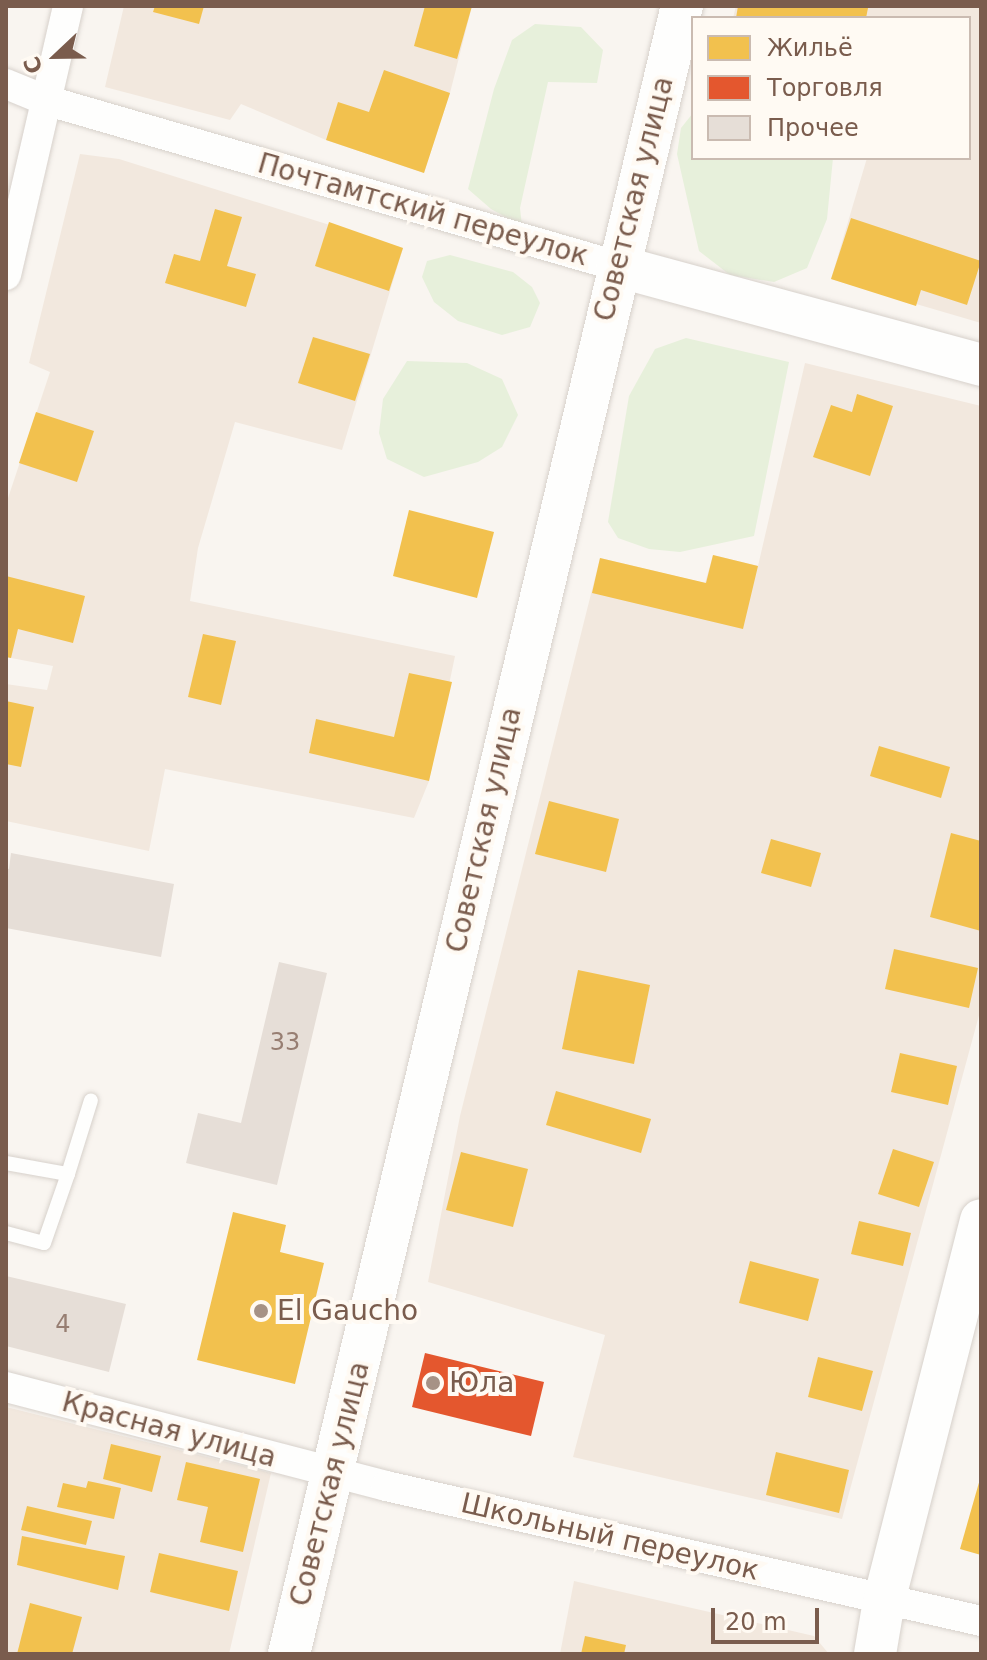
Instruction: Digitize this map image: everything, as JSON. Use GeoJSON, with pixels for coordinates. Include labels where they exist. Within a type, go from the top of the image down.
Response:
{"type":"FeatureCollection","features":[{"type":"Feature","properties":{"kind":"main road","name":"Советская улица"},"geometry":{"type":"LineString","coordinates":[[289,1654],[617,266],[682,6]]}},
{"type":"Feature","properties":{"kind":"main road","name":"Почтамтский переулок"},"geometry":{"type":"LineString","coordinates":[[617,266],[981,365]]}},
{"type":"Feature","properties":{"kind":"main road"},"geometry":{"type":"LineString","coordinates":[[875,1654],[884,1601],[981,1220]]}},
{"type":"Feature","properties":{"kind":"street"},"geometry":{"type":"LineString","coordinates":[[6,275],[68,6]]}},
{"type":"Feature","properties":{"kind":"street","name":"Почтамтский переулок"},"geometry":{"type":"LineString","coordinates":[[6,84],[45,100],[617,266]]}},
{"type":"Feature","properties":{"kind":"street","name":"Красная улица"},"geometry":{"type":"LineString","coordinates":[[6,1387],[333,1473]]}},
{"type":"Feature","properties":{"kind":"street","name":"Школьный переулок"},"geometry":{"type":"LineString","coordinates":[[333,1473],[981,1621]]}},
{"type":"Feature","properties":{"kind":"lane"},"geometry":{"type":"LineString","coordinates":[[6,1233],[44,1243],[91,1100]]}},
{"type":"Feature","properties":{"kind":"lane"},"geometry":{"type":"LineString","coordinates":[[6,1163],[68,1174]]}},
{"type":"Feature","properties":{"kind":"shaded area"},"geometry":{"type":"Polygon","coordinates":[[[124,6],[472,6],[450,93],[424,173],[326,140],[241,104],[230,120],[105,87],[124,6]]]}},
{"type":"Feature","properties":{"kind":"shaded area"},"geometry":{"type":"Polygon","coordinates":[[[736,6],[981,6],[981,323],[831,279],[866,160],[971,160],[971,16],[734,16],[736,6]]]}},
{"type":"Feature","properties":{"kind":"shaded area"},"geometry":{"type":"Polygon","coordinates":[[[80,154],[119,159],[403,248],[342,450],[235,422],[198,548],[190,601],[455,656],[429,781],[414,818],[165,769],[149,851],[6,821],[6,684],[47,690],[53,666],[6,657],[6,504],[50,372],[29,363],[80,154]]]}},
{"type":"Feature","properties":{"kind":"shaded area"},"geometry":{"type":"Polygon","coordinates":[[[805,363],[981,406],[981,1008],[842,1519],[573,1457],[605,1335],[428,1282],[460,1116],[600,558],[705,583],[713,555],[758,566],[805,363]]]}},
{"type":"Feature","properties":{"kind":"shaded area"},"geometry":{"type":"Polygon","coordinates":[[[6,1407],[271,1473],[229,1654],[6,1654],[6,1407]]]}},
{"type":"Feature","properties":{"kind":"shaded area"},"geometry":{"type":"Polygon","coordinates":[[[574,1581],[814,1636],[829,1654],[560,1654],[574,1581]]]}},
{"type":"Feature","properties":{"kind":"green space"},"geometry":{"type":"Polygon","coordinates":[[[535,24],[581,27],[603,50],[597,83],[548,82],[520,208],[522,226],[491,209],[468,189],[494,89],[512,40],[535,24]]]}},
{"type":"Feature","properties":{"kind":"green space"},"geometry":{"type":"Polygon","coordinates":[[[691,116],[691,160],[833,160],[827,219],[807,268],[774,282],[730,275],[699,251],[677,154],[681,128],[691,116]]]}},
{"type":"Feature","properties":{"kind":"green space"},"geometry":{"type":"Polygon","coordinates":[[[450,255],[513,272],[532,287],[540,303],[530,327],[502,335],[458,321],[434,302],[422,277],[427,261],[450,255]]]}},
{"type":"Feature","properties":{"kind":"green space"},"geometry":{"type":"Polygon","coordinates":[[[686,338],[789,362],[754,536],[680,552],[649,549],[618,538],[608,522],[629,396],[655,349],[686,338]]]}},
{"type":"Feature","properties":{"kind":"green space"},"geometry":{"type":"Polygon","coordinates":[[[407,361],[467,363],[502,379],[518,415],[502,447],[478,462],[424,477],[387,459],[379,433],[383,399],[407,361]]]}},
{"type":"Feature","properties":{"kind":"building: Жильё"},"geometry":{"type":"Polygon","coordinates":[[[155,6],[204,6],[199,24],[153,12],[155,6]]]}},
{"type":"Feature","properties":{"kind":"building: Жильё"},"geometry":{"type":"Polygon","coordinates":[[[425,6],[472,6],[457,59],[414,46],[425,6]]]}},
{"type":"Feature","properties":{"kind":"building: Жильё"},"geometry":{"type":"Polygon","coordinates":[[[738,6],[868,8],[866,16],[736,16],[738,6]]]}},
{"type":"Feature","properties":{"kind":"building: Жильё"},"geometry":{"type":"Polygon","coordinates":[[[384,70],[450,93],[424,173],[326,140],[338,102],[369,112],[384,70]]]}},
{"type":"Feature","properties":{"kind":"building: Жильё"},"geometry":{"type":"Polygon","coordinates":[[[215,209],[242,217],[227,266],[256,274],[246,307],[165,283],[174,254],[200,261],[215,209]]]}},
{"type":"Feature","properties":{"kind":"building: Жильё"},"geometry":{"type":"Polygon","coordinates":[[[851,218],[981,261],[967,305],[921,290],[916,306],[831,279],[851,218]]]}},
{"type":"Feature","properties":{"kind":"building: Жильё"},"geometry":{"type":"Polygon","coordinates":[[[329,222],[403,248],[389,291],[315,266],[329,222]]]}},
{"type":"Feature","properties":{"kind":"building: Жильё"},"geometry":{"type":"Polygon","coordinates":[[[313,337],[370,354],[355,401],[298,383],[313,337]]]}},
{"type":"Feature","properties":{"kind":"building: Жильё"},"geometry":{"type":"Polygon","coordinates":[[[857,394],[893,406],[870,476],[813,457],[831,405],[852,412],[857,394]]]}},
{"type":"Feature","properties":{"kind":"building: Жильё"},"geometry":{"type":"Polygon","coordinates":[[[36,412],[94,431],[77,482],[19,463],[36,412]]]}},
{"type":"Feature","properties":{"kind":"building: Жильё"},"geometry":{"type":"Polygon","coordinates":[[[409,510],[494,532],[477,598],[393,576],[409,510]]]}},
{"type":"Feature","properties":{"kind":"building: Жильё"},"geometry":{"type":"Polygon","coordinates":[[[713,555],[758,566],[743,629],[592,593],[600,558],[706,583],[713,555]]]}},
{"type":"Feature","properties":{"kind":"building: Жильё"},"geometry":{"type":"Polygon","coordinates":[[[6,576],[85,596],[73,643],[18,629],[11,658],[6,657],[6,576]]]}},
{"type":"Feature","properties":{"kind":"building: Жильё"},"geometry":{"type":"Polygon","coordinates":[[[203,634],[236,641],[221,705],[188,697],[203,634]]]}},
{"type":"Feature","properties":{"kind":"building: Жильё"},"geometry":{"type":"Polygon","coordinates":[[[409,673],[452,682],[429,781],[309,753],[316,719],[394,737],[409,673]]]}},
{"type":"Feature","properties":{"kind":"building: Жильё"},"geometry":{"type":"Polygon","coordinates":[[[6,701],[34,707],[21,767],[6,764],[6,701]]]}},
{"type":"Feature","properties":{"kind":"building: Жильё"},"geometry":{"type":"Polygon","coordinates":[[[879,746],[950,767],[941,798],[870,776],[879,746]]]}},
{"type":"Feature","properties":{"kind":"building: Жильё"},"geometry":{"type":"Polygon","coordinates":[[[549,801],[619,819],[606,872],[535,854],[549,801]]]}},
{"type":"Feature","properties":{"kind":"building: Жильё"},"geometry":{"type":"Polygon","coordinates":[[[951,833],[981,841],[981,931],[930,917],[951,833]]]}},
{"type":"Feature","properties":{"kind":"building: Жильё"},"geometry":{"type":"Polygon","coordinates":[[[771,839],[821,853],[811,887],[761,873],[771,839]]]}},
{"type":"Feature","properties":{"kind":"building: Жильё"},"geometry":{"type":"Polygon","coordinates":[[[894,949],[978,968],[969,1008],[885,989],[894,949]]]}},
{"type":"Feature","properties":{"kind":"building: Жильё"},"geometry":{"type":"Polygon","coordinates":[[[578,970],[650,985],[634,1064],[562,1049],[578,970]]]}},
{"type":"Feature","properties":{"kind":"building: Жильё"},"geometry":{"type":"Polygon","coordinates":[[[900,1053],[957,1066],[948,1105],[891,1092],[900,1053]]]}},
{"type":"Feature","properties":{"kind":"building: Жильё"},"geometry":{"type":"Polygon","coordinates":[[[556,1091],[651,1119],[641,1153],[546,1125],[556,1091]]]}},
{"type":"Feature","properties":{"kind":"building: Жильё"},"geometry":{"type":"Polygon","coordinates":[[[893,1149],[934,1162],[919,1207],[878,1194],[893,1149]]]}},
{"type":"Feature","properties":{"kind":"building: Жильё"},"geometry":{"type":"Polygon","coordinates":[[[461,1152],[528,1169],[513,1227],[446,1210],[461,1152]]]}},
{"type":"Feature","properties":{"kind":"building: Жильё","name":"El Gaucho"},"geometry":{"type":"Polygon","coordinates":[[[233,1212],[286,1225],[280,1252],[324,1263],[295,1384],[197,1360],[233,1212]]]}},
{"type":"Feature","properties":{"kind":"building: Жильё"},"geometry":{"type":"Polygon","coordinates":[[[859,1221],[911,1233],[903,1266],[851,1254],[859,1221]]]}},
{"type":"Feature","properties":{"kind":"building: Жильё"},"geometry":{"type":"Polygon","coordinates":[[[750,1261],[819,1279],[808,1321],[739,1303],[750,1261]]]}},
{"type":"Feature","properties":{"kind":"building: Жильё"},"geometry":{"type":"Polygon","coordinates":[[[818,1357],[873,1371],[862,1411],[808,1397],[818,1357]]]}},
{"type":"Feature","properties":{"kind":"building: Жильё"},"geometry":{"type":"Polygon","coordinates":[[[111,1444],[161,1456],[152,1492],[103,1479],[111,1444]]]}},
{"type":"Feature","properties":{"kind":"building: Жильё"},"geometry":{"type":"Polygon","coordinates":[[[776,1452],[849,1470],[839,1513],[766,1495],[776,1452]]]}},
{"type":"Feature","properties":{"kind":"building: Жильё"},"geometry":{"type":"Polygon","coordinates":[[[186,1462],[260,1479],[243,1552],[200,1542],[208,1507],[177,1500],[186,1462]]]}},
{"type":"Feature","properties":{"kind":"building: Жильё"},"geometry":{"type":"Polygon","coordinates":[[[981,1480],[981,1555],[960,1549],[981,1480]]]}},
{"type":"Feature","properties":{"kind":"building: Жильё"},"geometry":{"type":"Polygon","coordinates":[[[88,1481],[121,1488],[114,1519],[57,1507],[63,1483],[86,1488],[88,1481]]]}},
{"type":"Feature","properties":{"kind":"building: Жильё"},"geometry":{"type":"Polygon","coordinates":[[[27,1506],[92,1521],[86,1545],[21,1530],[27,1506]]]}},
{"type":"Feature","properties":{"kind":"building: Жильё"},"geometry":{"type":"Polygon","coordinates":[[[22,1536],[125,1556],[118,1590],[17,1565],[22,1536]]]}},
{"type":"Feature","properties":{"kind":"building: Жильё"},"geometry":{"type":"Polygon","coordinates":[[[159,1553],[238,1571],[229,1611],[150,1592],[159,1553]]]}},
{"type":"Feature","properties":{"kind":"building: Жильё"},"geometry":{"type":"Polygon","coordinates":[[[30,1603],[82,1617],[72,1654],[17,1654],[30,1603]]]}},
{"type":"Feature","properties":{"kind":"building: Жильё"},"geometry":{"type":"Polygon","coordinates":[[[585,1636],[626,1645],[624,1654],[581,1654],[585,1636]]]}},
{"type":"Feature","properties":{"kind":"building: Торговля"},"geometry":{"type":"Polygon","coordinates":[[[425,1353],[544,1382],[531,1436],[412,1407],[425,1353]]]}},
{"type":"Feature","properties":{"kind":"building: Прочее"},"geometry":{"type":"Polygon","coordinates":[[[11,853],[174,884],[161,957],[6,928],[6,868],[9,869],[11,853]]]}},
{"type":"Feature","properties":{"kind":"building: Прочее"},"geometry":{"type":"Polygon","coordinates":[[[279,962],[327,973],[277,1185],[186,1163],[198,1113],[241,1123],[279,962]]]}},
{"type":"Feature","properties":{"kind":"building: Прочее"},"geometry":{"type":"Polygon","coordinates":[[[6,1276],[126,1304],[109,1372],[6,1346],[6,1276]]]}},
{"type":"Feature","properties":{"kind":"place","name":"El Gaucho"},"geometry":{"type":"Point","coordinates":[261,1311]}},
{"type":"Feature","properties":{"kind":"place","name":"Юла"},"geometry":{"type":"Point","coordinates":[433,1383]}}]}
